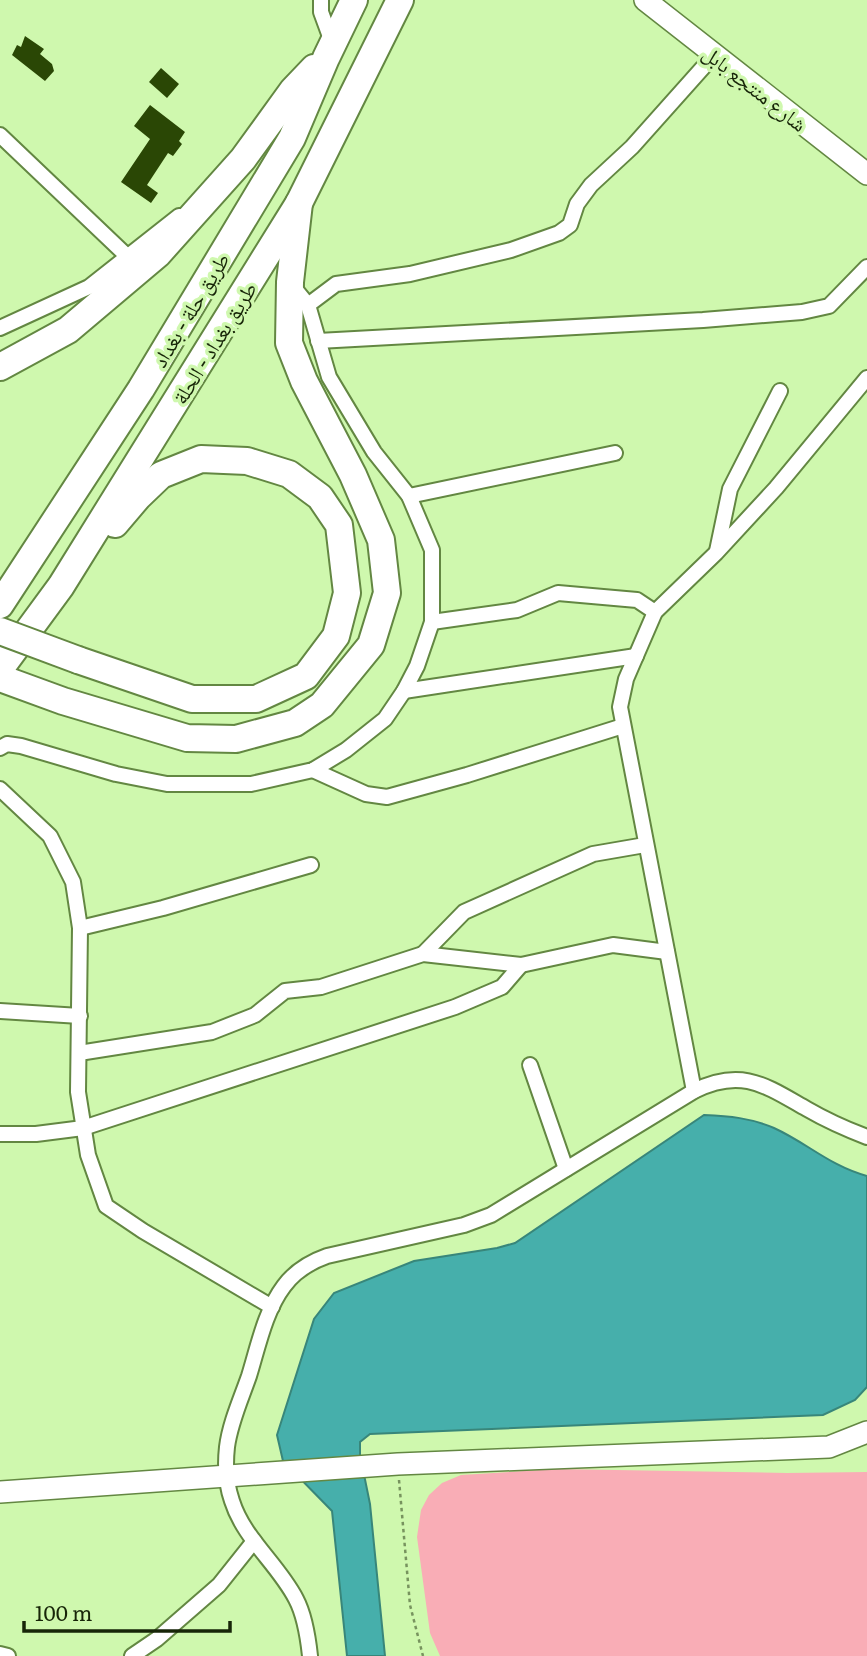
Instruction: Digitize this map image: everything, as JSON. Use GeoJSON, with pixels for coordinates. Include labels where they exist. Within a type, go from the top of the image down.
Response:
{"type":"FeatureCollection","features":[{"type":"Feature","properties":{"kind":"highway","name":"طريق حلة - بغداد"},"geometry":{"type":"LineString","coordinates":[[0,605],[141,389],[292,138],[354,0]]}},
{"type":"Feature","properties":{"kind":"highway","name":"طريق بغداد - الحلة"},"geometry":{"type":"LineString","coordinates":[[0,669],[61,586],[299,203],[400,0]]}},
{"type":"Feature","properties":{"kind":"highway"},"geometry":{"type":"LineString","coordinates":[[0,367],[68,330],[158,254],[224,181],[293,90],[329,52]]}},
{"type":"Feature","properties":{"kind":"highway"},"geometry":{"type":"LineString","coordinates":[[0,678],[63,701],[187,738],[236,739],[295,723],[304,717],[321,705],[371,645],[387,593],[381,540],[353,475],[304,381],[289,343],[290,282],[299,203]]}},
{"type":"Feature","properties":{"kind":"highway"},"geometry":{"type":"LineString","coordinates":[[0,631],[192,699],[257,699],[306,676],[337,636],[347,593],[339,525],[320,497],[289,474],[247,461],[201,459],[161,475],[138,497],[61,586]]}},
{"type":"Feature","properties":{"kind":"street"},"geometry":{"type":"LineString","coordinates":[[321,0],[329,52]]}},
{"type":"Feature","properties":{"kind":"street","name":"شارع منتجع بابل"},"geometry":{"type":"LineString","coordinates":[[645,0],[867,173]]}},
{"type":"Feature","properties":{"kind":"street"},"geometry":{"type":"LineString","coordinates":[[308,304],[337,284],[410,274],[511,250],[559,233],[570,225],[577,204],[590,185],[632,147],[715,54]]}},
{"type":"Feature","properties":{"kind":"street"},"geometry":{"type":"LineString","coordinates":[[0,135],[127,256]]}},
{"type":"Feature","properties":{"kind":"street"},"geometry":{"type":"LineString","coordinates":[[0,328],[89,287],[224,181]]}},
{"type":"Feature","properties":{"kind":"street"},"geometry":{"type":"LineString","coordinates":[[318,341],[802,312],[829,306],[867,267]]}},
{"type":"Feature","properties":{"kind":"street"},"geometry":{"type":"LineString","coordinates":[[0,748],[7,744],[21,746],[116,775],[167,784],[251,784],[313,771],[346,750],[385,719],[404,691],[432,622],[432,550],[409,496],[374,452],[330,377],[308,304],[290,282]]}},
{"type":"Feature","properties":{"kind":"street"},"geometry":{"type":"LineString","coordinates":[[694,1091],[620,708],[626,679],[655,612],[716,553],[776,488],[867,378]]}},
{"type":"Feature","properties":{"kind":"street"},"geometry":{"type":"LineString","coordinates":[[716,553],[730,489],[779,391]]}},
{"type":"Feature","properties":{"kind":"street"},"geometry":{"type":"LineString","coordinates":[[409,496],[615,453]]}},
{"type":"Feature","properties":{"kind":"street"},"geometry":{"type":"LineString","coordinates":[[432,622],[517,610],[558,593],[637,600],[655,612]]}},
{"type":"Feature","properties":{"kind":"street"},"geometry":{"type":"LineString","coordinates":[[404,691],[636,656]]}},
{"type":"Feature","properties":{"kind":"street"},"geometry":{"type":"LineString","coordinates":[[313,771],[366,794],[387,797],[623,726]]}},
{"type":"Feature","properties":{"kind":"street"},"geometry":{"type":"LineString","coordinates":[[0,789],[50,836],[73,882],[80,928],[78,1092],[88,1155],[106,1206],[143,1231],[272,1307]]}},
{"type":"Feature","properties":{"kind":"street"},"geometry":{"type":"LineString","coordinates":[[423,954],[464,912],[593,854],[645,845]]}},
{"type":"Feature","properties":{"kind":"street"},"geometry":{"type":"LineString","coordinates":[[80,928],[163,908],[311,865]]}},
{"type":"Feature","properties":{"kind":"street"},"geometry":{"type":"LineString","coordinates":[[79,1053],[212,1032],[255,1015],[285,991],[321,986],[423,954],[521,965],[613,945],[667,953]]}},
{"type":"Feature","properties":{"kind":"street"},"geometry":{"type":"LineString","coordinates":[[0,1134],[36,1134],[83,1128],[455,1007],[502,987],[521,965]]}},
{"type":"Feature","properties":{"kind":"street"},"geometry":{"type":"LineString","coordinates":[[0,1011],[80,1016]]}},
{"type":"Feature","properties":{"kind":"street"},"geometry":{"type":"LineString","coordinates":[[530,1065],[566,1169]]}},
{"type":"Feature","properties":{"kind":"street"},"geometry":{"type":"LineString","coordinates":[[310,1656],[307,1633],[296,1599],[235,1510],[227,1478],[230,1432],[272,1307],[285,1284],[294,1275],[315,1260],[479,1220],[694,1091],[718,1081],[731,1079],[756,1082],[777,1090],[832,1122],[867,1137]]}},
{"type":"Feature","properties":{"kind":"street"},"geometry":{"type":"LineString","coordinates":[[829,1447],[867,1432]]}},
{"type":"Feature","properties":{"kind":"street"},"geometry":{"type":"LineString","coordinates":[[0,1492],[227,1478],[389,1464],[829,1447],[867,1449]]}},
{"type":"Feature","properties":{"kind":"street"},"geometry":{"type":"LineString","coordinates":[[132,1656],[157,1639],[219,1585],[254,1541]]}},
{"type":"Feature","properties":{"kind":"street"},"geometry":{"type":"LineString","coordinates":[[0,1654],[8,1656]]}},
{"type":"Feature","properties":{"kind":"path"},"geometry":{"type":"LineString","coordinates":[[389,1464],[410,1605],[423,1656]]}},
{"type":"Feature","properties":{"kind":"shaded area"},"geometry":{"type":"Polygon","coordinates":[[[556,1469],[867,1472],[867,1656],[440,1656],[430,1633],[417,1537],[421,1510],[429,1495],[442,1483],[461,1475],[556,1469]]]}},
{"type":"Feature","properties":{"kind":"water"},"geometry":{"type":"Polygon","coordinates":[[[704,1115],[757,1122],[786,1134],[854,1172],[867,1176],[867,1387],[855,1400],[823,1415],[370,1434],[360,1442],[360,1455],[370,1504],[385,1656],[347,1656],[332,1511],[283,1461],[277,1435],[314,1319],[334,1293],[414,1261],[515,1243],[704,1115]]]}},
{"type":"Feature","properties":{"kind":"building"},"geometry":{"type":"Polygon","coordinates":[[[25,36],[44,49],[40,54],[52,64],[54,71],[45,81],[12,55],[17,45],[21,47],[25,36]]]}},
{"type":"Feature","properties":{"kind":"building"},"geometry":{"type":"Polygon","coordinates":[[[161,68],[179,84],[167,98],[149,82],[161,68]]]}},
{"type":"Feature","properties":{"kind":"building"},"geometry":{"type":"Polygon","coordinates":[[[150,105],[185,132],[179,141],[182,144],[173,156],[168,153],[147,185],[158,193],[151,203],[121,182],[150,139],[134,126],[150,105]]]}}]}
